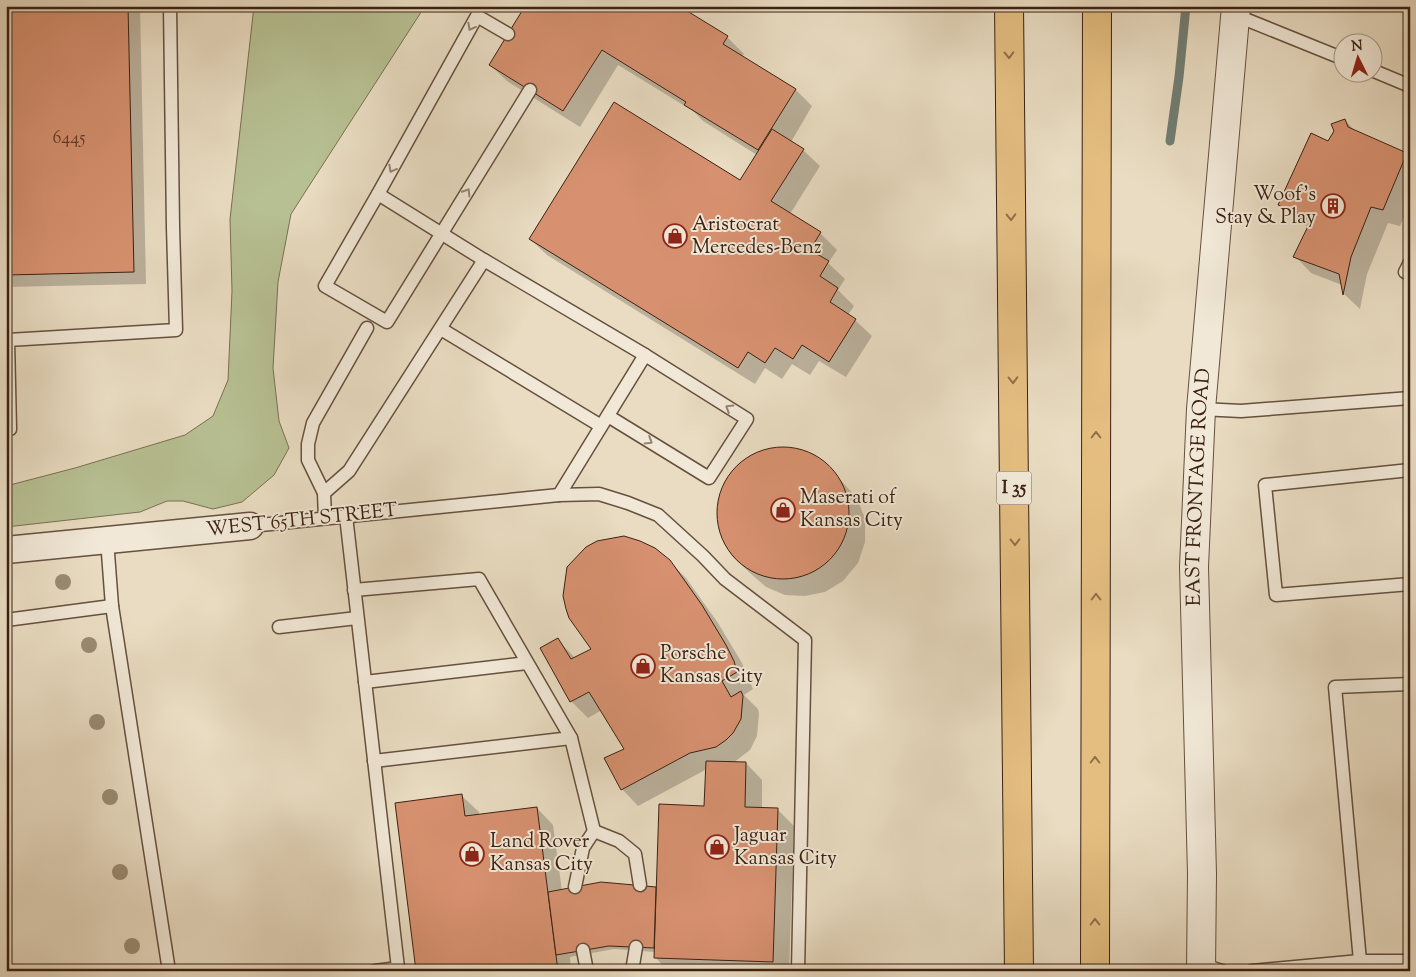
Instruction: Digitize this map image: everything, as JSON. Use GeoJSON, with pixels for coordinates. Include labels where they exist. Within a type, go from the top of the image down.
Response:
{"type":"FeatureCollection","features":[{"type":"Feature","properties":{"kind":"highway","name":"I 35"},"geometry":{"type":"LineString","coordinates":[[1009,6],[1019,971]]}},
{"type":"Feature","properties":{"kind":"highway"},"geometry":{"type":"LineString","coordinates":[[1095,971],[1097,6]]}},
{"type":"Feature","properties":{"kind":"street","name":"EAST FRONTAGE ROAD"},"geometry":{"type":"LineString","coordinates":[[1208,969],[1202,874],[1194,567],[1201,409],[1235,10]]}},
{"type":"Feature","properties":{"kind":"street","name":"WEST 65TH STREET"},"geometry":{"type":"LineString","coordinates":[[6,550],[250,526]]}},
{"type":"Feature","properties":{"kind":"lane"},"geometry":{"type":"LineString","coordinates":[[6,430],[10,429],[8,340],[176,330],[170,6]]}},
{"type":"Feature","properties":{"kind":"lane"},"geometry":{"type":"LineString","coordinates":[[1235,10],[1334,55]]}},
{"type":"Feature","properties":{"kind":"lane"},"geometry":{"type":"LineString","coordinates":[[508,34],[477,16],[325,286],[386,322],[530,90]]}},
{"type":"Feature","properties":{"kind":"lane"},"geometry":{"type":"LineString","coordinates":[[1384,75],[1410,86]]}},
{"type":"Feature","properties":{"kind":"lane"},"geometry":{"type":"LineString","coordinates":[[378,194],[484,260],[645,355],[747,419],[709,478],[441,329]]}},
{"type":"Feature","properties":{"kind":"lane"},"geometry":{"type":"LineString","coordinates":[[324,492],[349,471],[484,260]]}},
{"type":"Feature","properties":{"kind":"lane"},"geometry":{"type":"LineString","coordinates":[[1410,262],[1405,272],[1410,274]]}},
{"type":"Feature","properties":{"kind":"lane"},"geometry":{"type":"LineString","coordinates":[[325,518],[324,492],[308,460],[308,444],[312,423],[367,328]]}},
{"type":"Feature","properties":{"kind":"lane"},"geometry":{"type":"LineString","coordinates":[[559,495],[645,355]]}},
{"type":"Feature","properties":{"kind":"lane"},"geometry":{"type":"LineString","coordinates":[[1201,409],[1241,411],[1410,398]]}},
{"type":"Feature","properties":{"kind":"lane"},"geometry":{"type":"LineString","coordinates":[[1410,470],[1266,485],[1276,595],[1410,584]]}},
{"type":"Feature","properties":{"kind":"lane","name":"WEST 65TH STREET"},"geometry":{"type":"LineString","coordinates":[[250,526],[559,495],[599,494],[628,503],[658,516],[703,556],[725,579],[805,640],[798,971]]}},
{"type":"Feature","properties":{"kind":"lane"},"geometry":{"type":"LineString","coordinates":[[346,516],[398,968],[375,971]]}},
{"type":"Feature","properties":{"kind":"lane"},"geometry":{"type":"LineString","coordinates":[[107,540],[112,606],[169,971]]}},
{"type":"Feature","properties":{"kind":"lane"},"geometry":{"type":"LineString","coordinates":[[354,590],[479,579],[571,738],[594,831],[582,848],[575,887]]}},
{"type":"Feature","properties":{"kind":"lane"},"geometry":{"type":"LineString","coordinates":[[6,620],[112,606]]}},
{"type":"Feature","properties":{"kind":"lane"},"geometry":{"type":"LineString","coordinates":[[280,628],[357,618]]}},
{"type":"Feature","properties":{"kind":"lane"},"geometry":{"type":"LineString","coordinates":[[365,682],[527,662]]}},
{"type":"Feature","properties":{"kind":"lane"},"geometry":{"type":"LineString","coordinates":[[1360,961],[1335,687],[1410,684]]}},
{"type":"Feature","properties":{"kind":"lane"},"geometry":{"type":"LineString","coordinates":[[374,761],[571,738]]}},
{"type":"Feature","properties":{"kind":"lane"},"geometry":{"type":"LineString","coordinates":[[594,831],[619,841],[636,854],[640,885]]}},
{"type":"Feature","properties":{"kind":"lane"},"geometry":{"type":"LineString","coordinates":[[632,971],[636,947]]}},
{"type":"Feature","properties":{"kind":"lane"},"geometry":{"type":"LineString","coordinates":[[583,950],[587,971]]}},
{"type":"Feature","properties":{"kind":"lane"},"geometry":{"type":"LineString","coordinates":[[1252,971],[1360,961],[1410,961]]}},
{"type":"Feature","properties":{"kind":"green space"},"geometry":{"type":"Polygon","coordinates":[[[254,6],[425,6],[291,214],[278,282],[273,368],[279,421],[289,448],[274,475],[242,502],[213,509],[183,501],[167,501],[140,512],[6,527],[6,486],[75,468],[185,435],[213,416],[228,380],[232,291],[230,219],[254,6]]]}},
{"type":"Feature","properties":{"kind":"building"},"geometry":{"type":"Polygon","coordinates":[[[6,6],[128,6],[134,272],[6,275],[6,6]]]}},
{"type":"Feature","properties":{"kind":"building"},"geometry":{"type":"Polygon","coordinates":[[[525,6],[679,6],[728,36],[723,44],[796,89],[758,150],[684,105],[686,102],[602,50],[563,111],[489,65],[525,6]]]}},
{"type":"Feature","properties":{"kind":"building","name":"Aristocrat Mercedes-Benz"},"geometry":{"type":"Polygon","coordinates":[[[614,102],[740,180],[772,129],[804,149],[771,201],[821,232],[810,250],[829,261],[820,276],[838,288],[830,302],[856,319],[829,362],[802,345],[793,359],[775,348],[765,363],[748,352],[738,368],[529,239],[614,102]]]}},
{"type":"Feature","properties":{"kind":"building","name":"Woof's Stay & Play"},"geometry":{"type":"Polygon","coordinates":[[[1345,119],[1348,127],[1407,153],[1383,210],[1371,207],[1351,257],[1343,295],[1339,274],[1293,257],[1311,220],[1278,205],[1311,133],[1328,141],[1334,131],[1331,124],[1345,119]]]}},
{"type":"Feature","properties":{"kind":"building","name":"Maserati of Kansas City"},"geometry":{"type":"Polygon","coordinates":[[[783,447],[796,448],[808,452],[830,466],[844,488],[848,500],[848,526],[844,538],[830,560],[808,574],[796,578],[783,579],[770,578],[758,574],[736,560],[722,538],[718,526],[717,513],[718,500],[722,488],[736,466],[758,452],[770,448],[783,447]]]}},
{"type":"Feature","properties":{"kind":"building","name":"Porsche Kansas City"},"geometry":{"type":"Polygon","coordinates":[[[624,536],[655,548],[670,560],[702,605],[734,661],[737,672],[722,681],[731,697],[741,691],[743,696],[741,719],[733,733],[726,740],[716,747],[690,753],[621,790],[604,758],[624,749],[589,692],[570,702],[540,648],[558,638],[571,659],[591,649],[569,618],[566,609],[563,596],[567,567],[586,547],[597,541],[624,536]]]}},
{"type":"Feature","properties":{"kind":"building","name":"Jaguar Kansas City"},"geometry":{"type":"Polygon","coordinates":[[[706,761],[746,762],[745,807],[778,808],[773,962],[654,958],[659,804],[704,806],[706,761]]]}},
{"type":"Feature","properties":{"kind":"building","name":"Land Rover Kansas City"},"geometry":{"type":"Polygon","coordinates":[[[462,794],[465,816],[537,807],[558,971],[416,971],[395,803],[462,794]]]}},
{"type":"Feature","properties":{"kind":"building"},"geometry":{"type":"Polygon","coordinates":[[[601,882],[656,887],[654,948],[609,946],[556,955],[548,892],[601,882]]]}},
{"type":"Feature","properties":{"kind":"waterway"},"geometry":{"type":"LineString","coordinates":[[1170,141],[1186,6]]}},
{"type":"Feature","properties":{"kind":"place","name":"Woof's Stay & Play"},"geometry":{"type":"Point","coordinates":[1333,206]}},
{"type":"Feature","properties":{"kind":"place","name":"Aristocrat Mercedes-Benz"},"geometry":{"type":"Point","coordinates":[675,236]}},
{"type":"Feature","properties":{"kind":"place","name":"Maserati of Kansas City"},"geometry":{"type":"Point","coordinates":[783,510]}},
{"type":"Feature","properties":{"kind":"place","name":"Porsche Kansas City"},"geometry":{"type":"Point","coordinates":[643,666]}},
{"type":"Feature","properties":{"kind":"place","name":"Jaguar Kansas City"},"geometry":{"type":"Point","coordinates":[717,847]}},
{"type":"Feature","properties":{"kind":"place","name":"Land Rover Kansas City"},"geometry":{"type":"Point","coordinates":[472,854]}}]}
